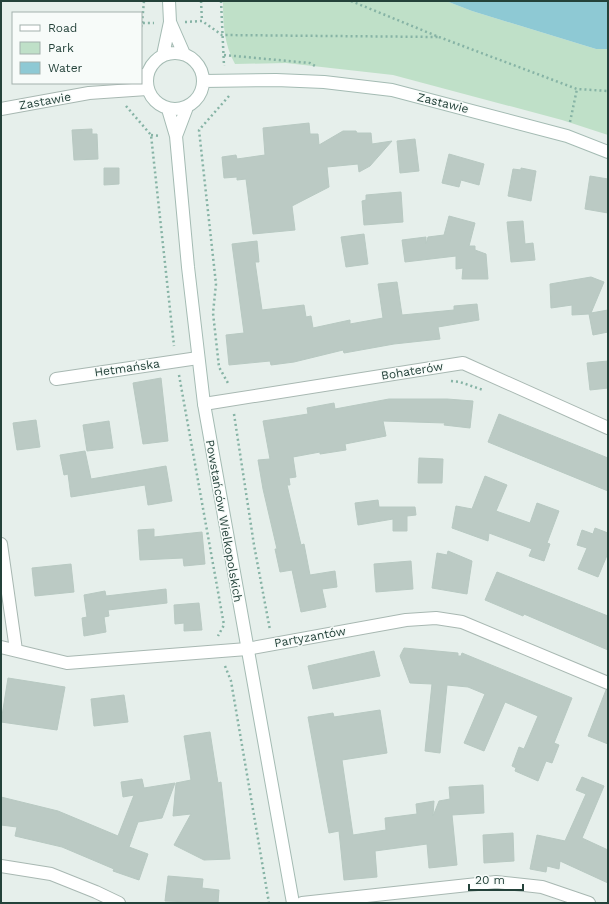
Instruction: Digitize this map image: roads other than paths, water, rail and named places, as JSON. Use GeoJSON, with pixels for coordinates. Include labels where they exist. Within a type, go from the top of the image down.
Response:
{"type":"FeatureCollection","features":[{"type":"Feature","properties":{"kind":"street"},"geometry":{"type":"LineString","coordinates":[[163,55],[170,22],[169,1]]}},
{"type":"Feature","properties":{"kind":"street"},"geometry":{"type":"LineString","coordinates":[[170,22],[184,54]]}},
{"type":"Feature","properties":{"kind":"street"},"geometry":{"type":"LineString","coordinates":[[174,53],[184,54],[192,58],[202,76],[201,91],[197,99],[187,107],[168,109],[155,102],[147,89],[144,75],[156,60],[163,55],[174,53]]}},
{"type":"Feature","properties":{"kind":"street","name":"Zastawie"},"geometry":{"type":"LineString","coordinates":[[202,76],[224,74],[272,80]]}},
{"type":"Feature","properties":{"kind":"street","name":"Zastawie"},"geometry":{"type":"LineString","coordinates":[[202,76],[324,82],[392,90],[567,136],[608,152]]}},
{"type":"Feature","properties":{"kind":"street","name":"Zastawie"},"geometry":{"type":"LineString","coordinates":[[1,109],[120,87],[147,89]]}},
{"type":"Feature","properties":{"kind":"street","name":"Powstańców Wielkopolskich"},"geometry":{"type":"LineString","coordinates":[[176,136],[187,107]]}},
{"type":"Feature","properties":{"kind":"street","name":"Powstańców Wielkopolskich"},"geometry":{"type":"LineString","coordinates":[[168,109],[176,136],[204,404],[293,903]]}},
{"type":"Feature","properties":{"kind":"street","name":"Hetmańska"},"geometry":{"type":"LineString","coordinates":[[56,379],[198,358]]}},
{"type":"Feature","properties":{"kind":"street","name":"Bohaterów"},"geometry":{"type":"LineString","coordinates":[[204,404],[463,363],[608,428]]}},
{"type":"Feature","properties":{"kind":"street"},"geometry":{"type":"LineString","coordinates":[[1,544],[16,650]]}},
{"type":"Feature","properties":{"kind":"street","name":"Partyzantów"},"geometry":{"type":"LineString","coordinates":[[1,647],[67,663],[247,649],[406,620],[436,618],[462,622],[608,683]]}},
{"type":"Feature","properties":{"kind":"street"},"geometry":{"type":"LineString","coordinates":[[1,866],[51,874],[119,903]]}},
{"type":"Feature","properties":{"kind":"street"},"geometry":{"type":"LineString","coordinates":[[302,903],[496,882],[542,888],[589,903]]}},
{"type":"Feature","properties":{"kind":"water"},"geometry":{"type":"Polygon","coordinates":[[[446,1],[608,1],[608,49],[596,49],[472,11],[446,1]]]}}]}
